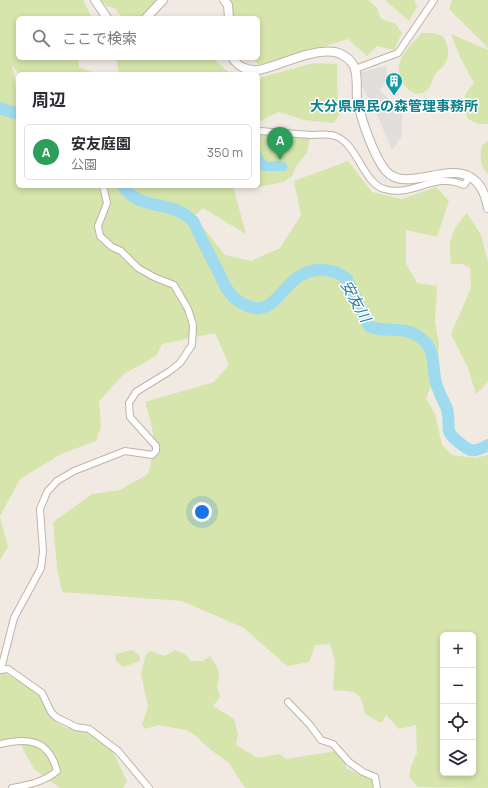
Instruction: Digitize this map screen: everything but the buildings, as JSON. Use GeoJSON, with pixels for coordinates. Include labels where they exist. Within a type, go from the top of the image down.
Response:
{"type":"FeatureCollection","features":[{"type":"Feature","properties":{"kind":"street"},"geometry":{"type":"LineString","coordinates":[[95,0],[106,16]]}},
{"type":"Feature","properties":{"kind":"street"},"geometry":{"type":"LineString","coordinates":[[148,16],[163,0]]}},
{"type":"Feature","properties":{"kind":"street"},"geometry":{"type":"LineString","coordinates":[[224,0],[228,5],[229,16]]}},
{"type":"Feature","properties":{"kind":"street"},"geometry":{"type":"LineString","coordinates":[[355,69],[398,53],[434,0]]}},
{"type":"Feature","properties":{"kind":"street"},"geometry":{"type":"LineString","coordinates":[[235,60],[242,68],[258,70],[323,52],[336,52],[346,57],[355,69],[359,107],[369,136],[386,171],[397,179],[406,180],[451,173],[469,178],[479,186],[488,208]]}},
{"type":"Feature","properties":{"kind":"street"},"geometry":{"type":"LineString","coordinates":[[260,131],[334,136],[349,147],[374,182],[384,189],[406,190],[439,180],[454,180],[464,185],[469,178]]}},
{"type":"Feature","properties":{"kind":"street"},"geometry":{"type":"LineString","coordinates":[[103,188],[107,203],[98,226],[100,236],[112,247],[121,251],[138,268],[154,277],[174,285],[188,309],[193,325],[192,345],[180,363],[136,392],[129,403],[130,417],[156,446],[156,451],[152,455],[125,451],[103,461],[81,468],[57,481],[47,492],[40,509],[43,551],[40,568],[14,618],[0,669],[8,669],[39,690],[56,717],[76,727],[88,729],[118,750],[149,788]]}},
{"type":"Feature","properties":{"kind":"street"},"geometry":{"type":"LineString","coordinates":[[288,702],[310,725],[321,740],[333,744],[349,762],[363,772],[375,777],[377,788]]}},
{"type":"Feature","properties":{"kind":"street"},"geometry":{"type":"LineString","coordinates":[[0,744],[33,741],[44,746],[54,759],[57,771],[52,775],[35,783],[12,788]]}},
{"type":"Feature","properties":{"kind":"green space"},"geometry":{"type":"Polygon","coordinates":[[[0,0],[83,0],[91,16],[16,16],[16,60],[78,60],[79,67],[91,72],[17,72],[12,65],[16,89],[16,188],[234,188],[246,234],[203,208],[194,216],[225,255],[251,261],[280,248],[301,215],[294,181],[348,161],[372,192],[402,199],[436,187],[449,201],[437,237],[406,230],[406,264],[417,283],[437,286],[435,322],[439,344],[437,371],[426,399],[435,414],[442,445],[452,455],[475,458],[488,455],[488,788],[418,787],[409,777],[411,766],[417,753],[416,725],[399,729],[386,715],[381,723],[365,714],[361,700],[356,693],[333,690],[335,662],[330,644],[315,645],[309,662],[287,666],[244,628],[182,601],[62,592],[57,568],[53,522],[92,494],[120,490],[148,474],[153,454],[153,438],[151,421],[145,402],[214,382],[229,365],[215,333],[162,344],[156,356],[124,374],[99,401],[101,426],[96,441],[61,454],[20,479],[0,516],[0,0]]]}},
{"type":"Feature","properties":{"kind":"green space"},"geometry":{"type":"Polygon","coordinates":[[[101,0],[160,0],[143,16],[121,16],[116,9],[107,6],[101,0]]]}},
{"type":"Feature","properties":{"kind":"green space"},"geometry":{"type":"Polygon","coordinates":[[[224,0],[368,0],[377,8],[381,19],[395,23],[402,33],[394,50],[377,46],[367,56],[348,39],[261,66],[254,60],[260,60],[260,16],[233,16],[228,2],[224,0]]]}},
{"type":"Feature","properties":{"kind":"green space"},"geometry":{"type":"Polygon","coordinates":[[[385,0],[414,0],[417,7],[409,21],[385,0]]]}},
{"type":"Feature","properties":{"kind":"green space"},"geometry":{"type":"Polygon","coordinates":[[[452,0],[488,0],[488,48],[449,9],[452,0]]]}},
{"type":"Feature","properties":{"kind":"green space"},"geometry":{"type":"Polygon","coordinates":[[[422,33],[432,33],[443,36],[447,44],[448,55],[446,62],[435,75],[430,87],[422,93],[417,94],[412,92],[403,83],[399,71],[399,65],[405,52],[422,33]]]}},
{"type":"Feature","properties":{"kind":"green space"},"geometry":{"type":"Polygon","coordinates":[[[451,34],[488,50],[488,124],[479,124],[468,119],[464,108],[464,100],[467,92],[474,83],[461,59],[451,34]]]}},
{"type":"Feature","properties":{"kind":"green space"},"geometry":{"type":"Polygon","coordinates":[[[116,60],[214,60],[229,72],[119,72],[116,60]]]}},
{"type":"Feature","properties":{"kind":"green space"},"geometry":{"type":"Polygon","coordinates":[[[314,63],[337,64],[340,114],[334,123],[304,120],[279,112],[260,121],[260,77],[314,63]]]}},
{"type":"Feature","properties":{"kind":"green space"},"geometry":{"type":"Polygon","coordinates":[[[260,134],[310,136],[307,153],[296,166],[292,176],[283,182],[260,187],[260,134]]]}},
{"type":"Feature","properties":{"kind":"green space"},"geometry":{"type":"Polygon","coordinates":[[[488,141],[488,174],[483,167],[481,157],[482,145],[488,141]]]}},
{"type":"Feature","properties":{"kind":"green space"},"geometry":{"type":"Polygon","coordinates":[[[467,213],[481,235],[488,262],[488,382],[476,394],[468,368],[451,334],[471,288],[470,268],[462,264],[451,264],[450,256],[452,236],[457,225],[467,213]]]}},
{"type":"Feature","properties":{"kind":"green space"},"geometry":{"type":"Polygon","coordinates":[[[0,517],[8,547],[0,560],[0,517]]]}},
{"type":"Feature","properties":{"kind":"green space"},"geometry":{"type":"Polygon","coordinates":[[[132,650],[140,656],[140,661],[123,667],[116,661],[115,654],[132,650]]]}},
{"type":"Feature","properties":{"kind":"green space"},"geometry":{"type":"Polygon","coordinates":[[[175,650],[186,655],[191,661],[203,661],[210,656],[213,660],[219,674],[217,685],[220,697],[213,706],[234,719],[238,734],[236,745],[258,758],[279,754],[286,759],[337,751],[345,762],[346,768],[371,780],[374,788],[245,788],[229,763],[211,750],[196,736],[186,730],[158,725],[145,729],[142,724],[148,707],[141,674],[146,654],[151,651],[164,656],[175,650]]]}},
{"type":"Feature","properties":{"kind":"green space"},"geometry":{"type":"Polygon","coordinates":[[[0,670],[31,688],[41,697],[53,720],[64,727],[86,732],[111,748],[127,781],[123,788],[60,788],[34,769],[20,743],[0,746],[0,670]]]}},
{"type":"Feature","properties":{"kind":"shaded area"},"geometry":{"type":"Polygon","coordinates":[[[386,66],[387,80],[379,90],[402,111],[402,136],[392,150],[378,117],[362,86],[361,72],[386,66]]]}},
{"type":"Feature","properties":{"kind":"water"},"geometry":{"type":"Polygon","coordinates":[[[260,151],[266,161],[280,161],[286,163],[288,167],[285,171],[264,171],[260,169],[260,151]]]}},
{"type":"Feature","properties":{"kind":"waterway","name":"安友川"},"geometry":{"type":"LineString","coordinates":[[0,108],[16,113]]}},
{"type":"Feature","properties":{"kind":"waterway","name":"安友川"},"geometry":{"type":"LineString","coordinates":[[125,188],[130,194],[138,199],[174,209],[193,221],[226,287],[235,299],[245,305],[258,308],[267,306],[298,277],[309,272],[322,270],[329,271],[347,279],[369,326],[383,330],[398,330],[412,333],[419,337],[429,347],[432,355],[437,386],[447,409],[450,434],[464,447],[471,450],[478,450],[488,445]]}},
{"type":"Feature","properties":{"kind":"place","name":"大分県県民の森管理事務所"},"geometry":{"type":"Point","coordinates":[394,96]}},
{"type":"Feature","properties":{"kind":"place","name":"安友庭園"},"geometry":{"type":"Point","coordinates":[280,160]}}]}
